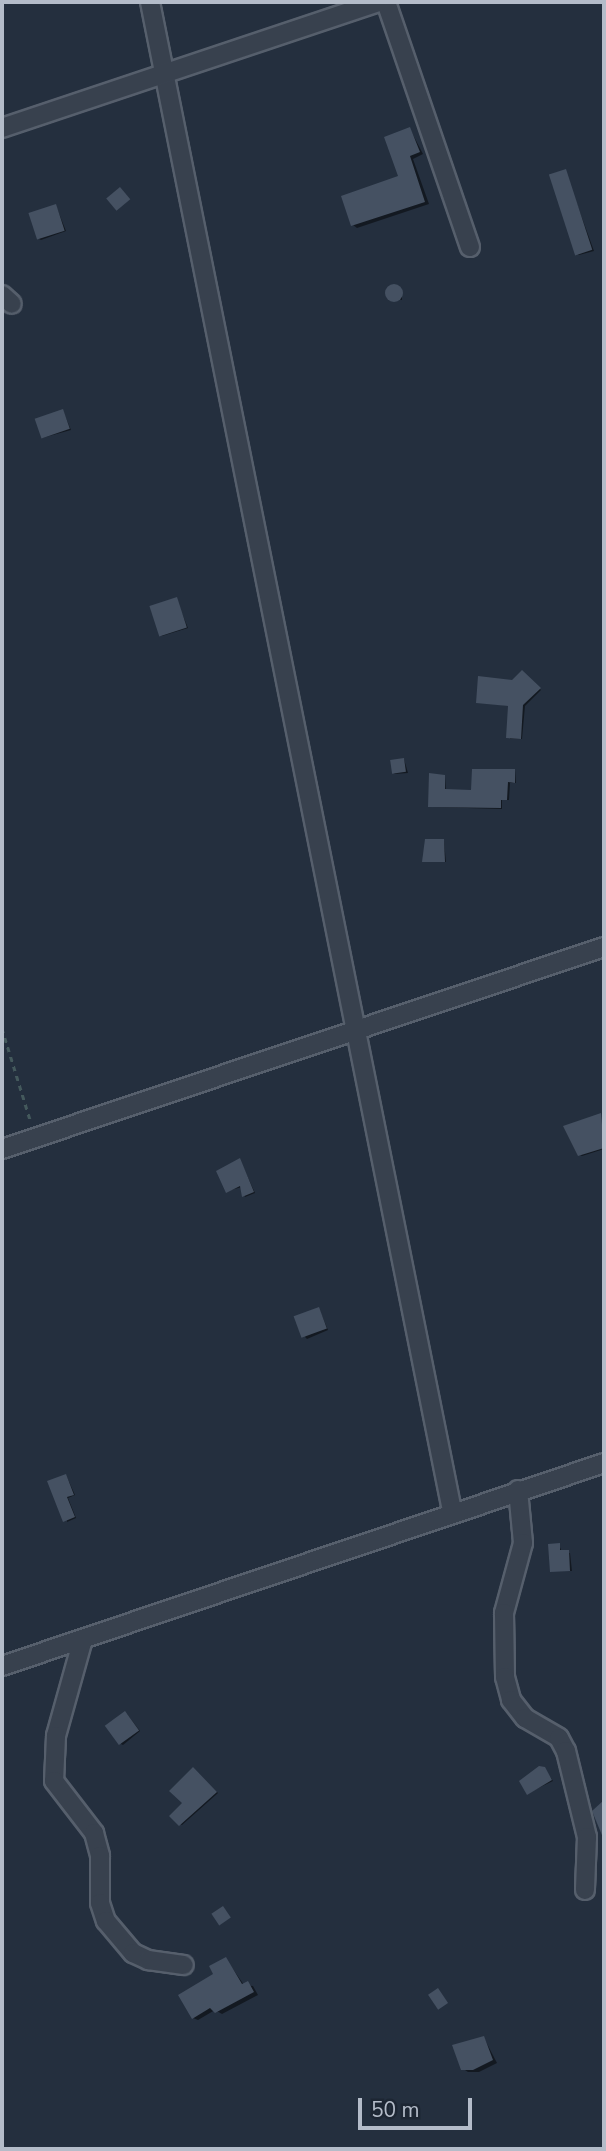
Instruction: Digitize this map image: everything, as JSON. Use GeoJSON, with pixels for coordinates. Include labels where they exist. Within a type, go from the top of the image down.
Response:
{"type":"FeatureCollection","features":[{"type":"Feature","properties":{"kind":"street"},"geometry":{"type":"LineString","coordinates":[[150,2],[359,1028],[452,1511]]}},
{"type":"Feature","properties":{"kind":"street"},"geometry":{"type":"LineString","coordinates":[[2,128],[163,70],[378,2]]}},
{"type":"Feature","properties":{"kind":"street"},"geometry":{"type":"LineString","coordinates":[[386,2],[470,247]]}},
{"type":"Feature","properties":{"kind":"street"},"geometry":{"type":"LineString","coordinates":[[2,1149],[604,947]]}},
{"type":"Feature","properties":{"kind":"street"},"geometry":{"type":"LineString","coordinates":[[2,1666],[452,1511],[604,1463]]}},
{"type":"Feature","properties":{"kind":"street"},"geometry":{"type":"LineString","coordinates":[[517,1490],[523,1543],[504,1613],[505,1676],[511,1700],[525,1717],[559,1738],[566,1751],[587,1837],[585,1890]]}},
{"type":"Feature","properties":{"kind":"street"},"geometry":{"type":"LineString","coordinates":[[83,1639],[56,1736],[54,1781],[94,1833],[100,1856],[100,1903],[106,1921],[133,1953],[148,1960],[184,1965]]}},
{"type":"Feature","properties":{"kind":"path"},"geometry":{"type":"LineString","coordinates":[[2,1028],[18,1088],[39,1137]]}},
{"type":"Feature","properties":{"kind":"building"},"geometry":{"type":"Polygon","coordinates":[[[410,127],[420,152],[410,156],[425,202],[351,226],[341,196],[398,176],[384,137],[410,127]]]}},
{"type":"Feature","properties":{"kind":"building"},"geometry":{"type":"Polygon","coordinates":[[[566,169],[592,250],[575,255],[549,175],[566,169]]]}},
{"type":"Feature","properties":{"kind":"building"},"geometry":{"type":"Polygon","coordinates":[[[120,187],[130,199],[116,211],[106,199],[120,187]]]}},
{"type":"Feature","properties":{"kind":"building"},"geometry":{"type":"Polygon","coordinates":[[[56,204],[65,231],[37,240],[28,213],[56,204]]]}},
{"type":"Feature","properties":{"kind":"building"},"geometry":{"type":"Polygon","coordinates":[[[390,284],[398,284],[403,293],[401,300],[390,302],[385,297],[385,289],[390,284]]]}},
{"type":"Feature","properties":{"kind":"building"},"geometry":{"type":"Polygon","coordinates":[[[63,409],[70,429],[41,439],[35,419],[63,409]]]}},
{"type":"Feature","properties":{"kind":"building"},"geometry":{"type":"Polygon","coordinates":[[[177,597],[187,627],[159,636],[149,606],[177,597]]]}},
{"type":"Feature","properties":{"kind":"building"},"geometry":{"type":"Polygon","coordinates":[[[522,670],[541,688],[523,705],[521,739],[506,738],[508,706],[476,703],[478,676],[512,680],[522,670]]]}},
{"type":"Feature","properties":{"kind":"building"},"geometry":{"type":"Polygon","coordinates":[[[404,758],[406,772],[392,774],[390,760],[404,758]]]}},
{"type":"Feature","properties":{"kind":"building"},"geometry":{"type":"Polygon","coordinates":[[[472,769],[515,769],[515,783],[508,782],[507,800],[501,800],[501,808],[428,807],[429,773],[445,775],[445,789],[471,790],[472,769]]]}},
{"type":"Feature","properties":{"kind":"building"},"geometry":{"type":"Polygon","coordinates":[[[425,839],[444,839],[445,862],[422,862],[425,839]]]}},
{"type":"Feature","properties":{"kind":"building"},"geometry":{"type":"Polygon","coordinates":[[[601,1113],[604,1148],[578,1156],[563,1126],[601,1113]]]}},
{"type":"Feature","properties":{"kind":"building"},"geometry":{"type":"Polygon","coordinates":[[[240,1158],[254,1192],[242,1197],[240,1186],[226,1193],[216,1171],[240,1158]]]}},
{"type":"Feature","properties":{"kind":"building"},"geometry":{"type":"Polygon","coordinates":[[[319,1307],[327,1329],[301,1338],[294,1316],[319,1307]]]}},
{"type":"Feature","properties":{"kind":"building"},"geometry":{"type":"Polygon","coordinates":[[[66,1474],[74,1495],[67,1497],[75,1517],[63,1522],[47,1481],[66,1474]]]}},
{"type":"Feature","properties":{"kind":"building"},"geometry":{"type":"Polygon","coordinates":[[[560,1543],[560,1550],[569,1550],[570,1571],[550,1572],[548,1544],[560,1543]]]}},
{"type":"Feature","properties":{"kind":"building"},"geometry":{"type":"Polygon","coordinates":[[[125,1711],[139,1730],[119,1745],[105,1726],[125,1711]]]}},
{"type":"Feature","properties":{"kind":"building"},"geometry":{"type":"Polygon","coordinates":[[[539,1766],[545,1767],[552,1780],[527,1795],[519,1781],[539,1766]]]}},
{"type":"Feature","properties":{"kind":"building"},"geometry":{"type":"Polygon","coordinates":[[[193,1767],[217,1792],[179,1826],[169,1816],[182,1803],[169,1791],[193,1767]]]}},
{"type":"Feature","properties":{"kind":"building"},"geometry":{"type":"Polygon","coordinates":[[[604,1800],[604,1840],[592,1811],[604,1800]]]}},
{"type":"Feature","properties":{"kind":"building"},"geometry":{"type":"Polygon","coordinates":[[[223,1906],[231,1918],[219,1925],[211,1914],[223,1906]]]}},
{"type":"Feature","properties":{"kind":"building"},"geometry":{"type":"Polygon","coordinates":[[[226,1957],[242,1984],[248,1981],[254,1992],[215,2013],[210,2008],[192,2019],[178,1995],[213,1974],[209,1966],[226,1957]]]}},
{"type":"Feature","properties":{"kind":"building"},"geometry":{"type":"Polygon","coordinates":[[[438,1988],[448,2003],[438,2010],[428,1995],[438,1988]]]}},
{"type":"Feature","properties":{"kind":"building"},"geometry":{"type":"Polygon","coordinates":[[[484,2036],[493,2060],[473,2070],[461,2070],[452,2045],[484,2036]]]}}]}
